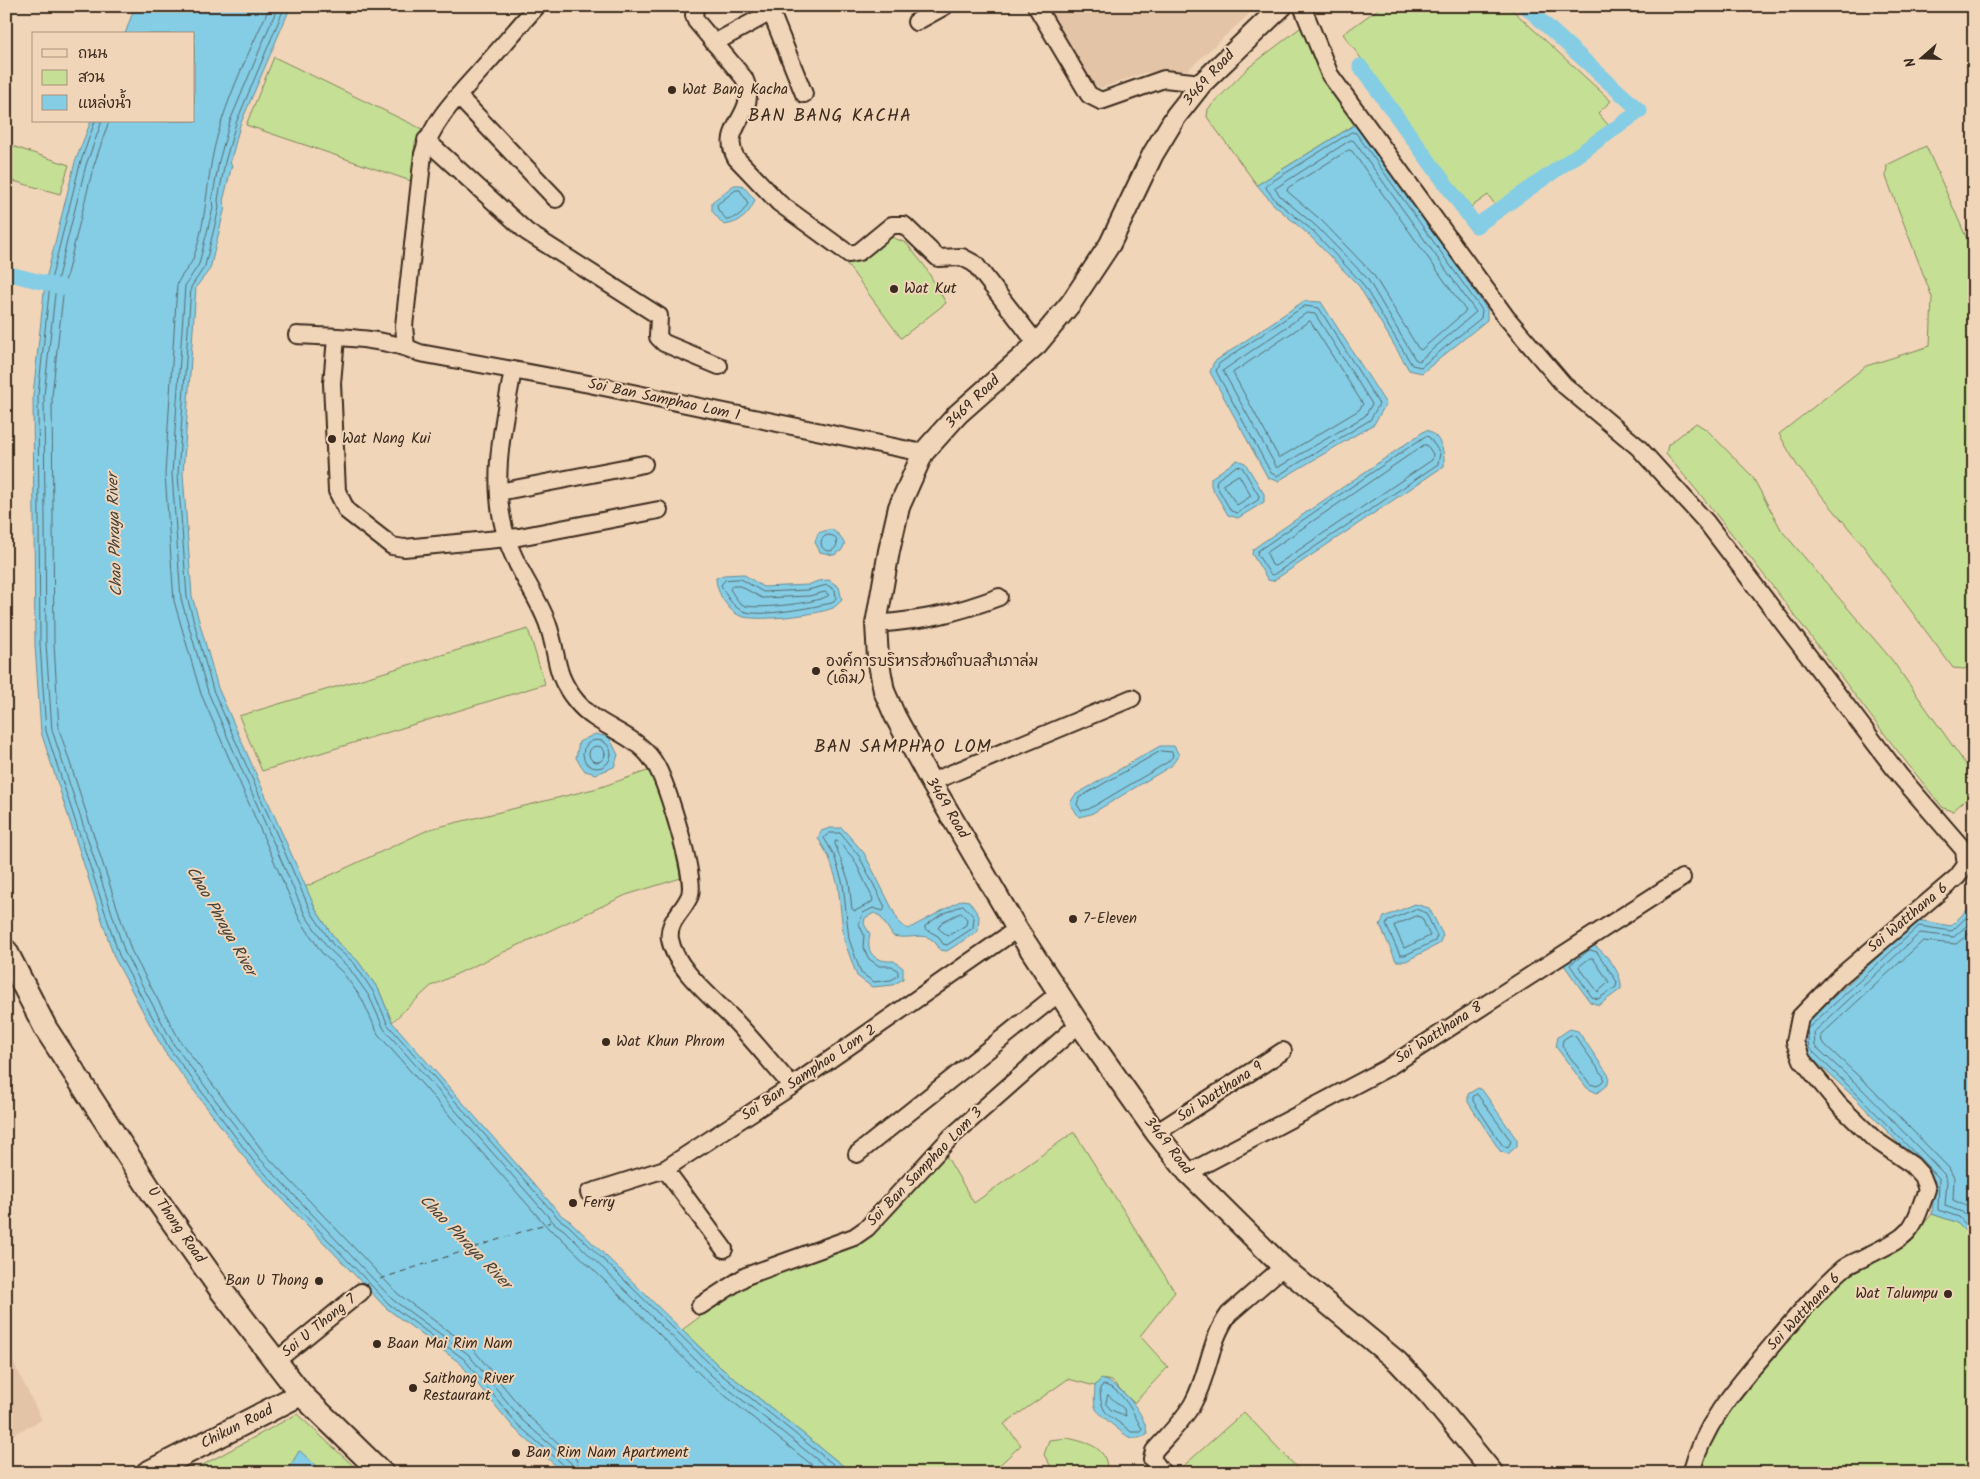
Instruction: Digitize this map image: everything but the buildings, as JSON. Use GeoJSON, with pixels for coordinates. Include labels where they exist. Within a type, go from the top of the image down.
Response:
{"type":"FeatureCollection","features":[{"type":"Feature","properties":{"kind":"main road","name":"U Thong Road"},"geometry":{"type":"LineString","coordinates":[[6,950],[11,973],[46,1030],[153,1194],[221,1290],[301,1394],[382,1473]]}},
{"type":"Feature","properties":{"kind":"main road","name":"Chikun Road"},"geometry":{"type":"LineString","coordinates":[[147,1473],[301,1394]]}},
{"type":"Feature","properties":{"kind":"street"},"geometry":{"type":"LineString","coordinates":[[406,347],[404,326],[426,140],[432,129],[458,96],[537,6]]}},
{"type":"Feature","properties":{"kind":"street"},"geometry":{"type":"LineString","coordinates":[[696,6],[694,15],[696,21],[744,78],[749,89],[749,100],[730,138],[731,149],[736,158],[779,202],[849,254],[859,252],[892,225],[898,224],[904,226],[938,258],[969,259],[975,264],[1037,344]]}},
{"type":"Feature","properties":{"kind":"street"},"geometry":{"type":"LineString","coordinates":[[916,22],[945,6]]}},
{"type":"Feature","properties":{"kind":"street"},"geometry":{"type":"LineString","coordinates":[[1036,6],[1089,95],[1101,101],[1164,79],[1202,83]]}},
{"type":"Feature","properties":{"kind":"street","name":"3469 Road"},"geometry":{"type":"LineString","coordinates":[[1282,6],[1202,83],[1176,116],[1153,154],[1098,264],[1071,303],[1037,344],[958,414],[923,453],[899,507],[876,624],[878,658],[884,691],[895,716],[931,782],[1017,929],[1079,1024],[1156,1133],[1188,1173],[1283,1267],[1398,1362],[1429,1395],[1493,1473]]}},
{"type":"Feature","properties":{"kind":"street","name":"Soi Watthana 6"},"geometry":{"type":"LineString","coordinates":[[1302,6],[1330,75],[1506,317],[1564,386],[1638,448],[1707,523],[1900,776],[1964,850],[1966,864],[1957,877],[1844,973],[1800,1017],[1794,1042],[1802,1060],[1839,1105],[1874,1139],[1912,1165],[1922,1176],[1927,1189],[1917,1218],[1912,1228],[1899,1241],[1845,1267],[1798,1316],[1725,1401],[1699,1447],[1691,1473]]}},
{"type":"Feature","properties":{"kind":"street"},"geometry":{"type":"LineString","coordinates":[[714,43],[770,9],[804,94]]}},
{"type":"Feature","properties":{"kind":"street"},"geometry":{"type":"LineString","coordinates":[[458,96],[556,199]]}},
{"type":"Feature","properties":{"kind":"street"},"geometry":{"type":"LineString","coordinates":[[426,140],[527,232],[659,316],[658,337],[664,343],[718,366]]}},
{"type":"Feature","properties":{"kind":"street","name":"Soi Ban Samphao Lom 1"},"geometry":{"type":"LineString","coordinates":[[297,335],[406,347],[420,353],[923,453]]}},
{"type":"Feature","properties":{"kind":"street"},"geometry":{"type":"LineString","coordinates":[[336,338],[332,382],[337,491],[347,511],[392,546],[404,548],[506,538],[576,527],[659,510]]}},
{"type":"Feature","properties":{"kind":"street"},"geometry":{"type":"LineString","coordinates":[[513,370],[497,457],[499,492],[506,538],[523,577],[541,608],[552,637],[556,664],[565,687],[579,705],[640,745],[658,768],[687,860],[690,879],[690,894],[669,929],[670,942],[678,958],[704,992],[734,1020],[792,1086]]}},
{"type":"Feature","properties":{"kind":"street"},"geometry":{"type":"LineString","coordinates":[[499,492],[644,464]]}},
{"type":"Feature","properties":{"kind":"street"},"geometry":{"type":"LineString","coordinates":[[876,624],[918,620],[957,612],[999,597]]}},
{"type":"Feature","properties":{"kind":"street"},"geometry":{"type":"LineString","coordinates":[[931,782],[1132,698]]}},
{"type":"Feature","properties":{"kind":"street","name":"Soi Watthana 8"},"geometry":{"type":"LineString","coordinates":[[1188,1173],[1387,1068],[1682,878]]}},
{"type":"Feature","properties":{"kind":"street","name":"Soi Ban Samphao Lom 2"},"geometry":{"type":"LineString","coordinates":[[589,1192],[665,1169],[792,1086],[1017,929]]}},
{"type":"Feature","properties":{"kind":"street"},"geometry":{"type":"LineString","coordinates":[[857,1154],[1059,993]]}},
{"type":"Feature","properties":{"kind":"street","name":"Soi Ban Samphao Lom 3"},"geometry":{"type":"LineString","coordinates":[[700,1306],[746,1276],[854,1237],[867,1228],[951,1137],[1079,1024]]}},
{"type":"Feature","properties":{"kind":"street","name":"Soi Watthana 9"},"geometry":{"type":"LineString","coordinates":[[1156,1133],[1283,1052]]}},
{"type":"Feature","properties":{"kind":"street"},"geometry":{"type":"LineString","coordinates":[[665,1169],[724,1249]]}},
{"type":"Feature","properties":{"kind":"street"},"geometry":{"type":"LineString","coordinates":[[1163,1473],[1152,1459],[1154,1452],[1193,1403],[1216,1334],[1229,1314],[1283,1267]]}},
{"type":"Feature","properties":{"kind":"street","name":"Soi U Thong 7"},"geometry":{"type":"LineString","coordinates":[[276,1361],[362,1292]]}},
{"type":"Feature","properties":{"kind":"shaded area"},"geometry":{"type":"Polygon","coordinates":[[[1045,6],[1258,6],[1188,70],[1144,73],[1101,88],[1090,84],[1045,6]]]}},
{"type":"Feature","properties":{"kind":"shaded area"},"geometry":{"type":"Polygon","coordinates":[[[6,1347],[42,1420],[6,1438],[6,1347]]]}},
{"type":"Feature","properties":{"kind":"green space"},"geometry":{"type":"Polygon","coordinates":[[[1382,6],[1508,6],[1611,101],[1598,113],[1610,127],[1496,206],[1488,195],[1471,207],[1343,34],[1382,6]]]}},
{"type":"Feature","properties":{"kind":"green space"},"geometry":{"type":"Polygon","coordinates":[[[1300,28],[1303,29],[1356,124],[1257,185],[1207,117],[1208,109],[1248,68],[1300,28]]]}},
{"type":"Feature","properties":{"kind":"green space"},"geometry":{"type":"Polygon","coordinates":[[[274,57],[422,129],[415,143],[411,181],[246,125],[274,57]]]}},
{"type":"Feature","properties":{"kind":"green space"},"geometry":{"type":"Polygon","coordinates":[[[6,144],[69,165],[60,194],[6,179],[6,144]]]}},
{"type":"Feature","properties":{"kind":"green space"},"geometry":{"type":"Polygon","coordinates":[[[1926,146],[1974,255],[1974,665],[1964,669],[1953,668],[1861,543],[1798,467],[1779,434],[1866,366],[1930,346],[1932,297],[1886,177],[1887,165],[1926,146]]]}},
{"type":"Feature","properties":{"kind":"green space"},"geometry":{"type":"Polygon","coordinates":[[[887,235],[906,243],[924,265],[946,303],[901,338],[846,263],[887,235]]]}},
{"type":"Feature","properties":{"kind":"green space"},"geometry":{"type":"Polygon","coordinates":[[[1696,423],[1707,430],[1752,476],[1782,531],[1892,660],[1974,776],[1974,792],[1953,811],[1943,808],[1873,720],[1772,585],[1666,454],[1668,445],[1696,423]]]}},
{"type":"Feature","properties":{"kind":"green space"},"geometry":{"type":"Polygon","coordinates":[[[528,629],[545,684],[262,771],[239,716],[528,629]]]}},
{"type":"Feature","properties":{"kind":"green space"},"geometry":{"type":"Polygon","coordinates":[[[653,769],[679,855],[681,878],[626,895],[431,986],[392,1022],[379,990],[357,960],[337,942],[316,910],[305,887],[430,829],[598,788],[653,769]]]}},
{"type":"Feature","properties":{"kind":"green space"},"geometry":{"type":"Polygon","coordinates":[[[1074,1132],[1175,1292],[1140,1336],[1168,1367],[1134,1403],[1112,1381],[1101,1379],[1095,1386],[1068,1379],[1004,1424],[1021,1445],[991,1473],[852,1473],[720,1367],[682,1330],[740,1287],[846,1250],[874,1226],[944,1152],[974,1203],[1074,1132]]]}},
{"type":"Feature","properties":{"kind":"green space"},"geometry":{"type":"Polygon","coordinates":[[[1932,1214],[1956,1222],[1974,1240],[1974,1473],[1696,1473],[1703,1451],[1732,1399],[1804,1313],[1859,1267],[1912,1238],[1932,1214]]]}},
{"type":"Feature","properties":{"kind":"green space"},"geometry":{"type":"Polygon","coordinates":[[[1244,1412],[1302,1473],[1181,1473],[1179,1470],[1244,1412]]]}},
{"type":"Feature","properties":{"kind":"green space"},"geometry":{"type":"Polygon","coordinates":[[[297,1414],[361,1473],[188,1473],[297,1414]]]}},
{"type":"Feature","properties":{"kind":"green space"},"geometry":{"type":"Polygon","coordinates":[[[1068,1438],[1089,1444],[1100,1451],[1104,1456],[1107,1470],[1103,1473],[1055,1473],[1044,1455],[1049,1440],[1068,1438]]]}},
{"type":"Feature","properties":{"kind":"water","name":"Chao Phraya River"},"geometry":{"type":"Polygon","coordinates":[[[135,6],[291,6],[240,125],[223,201],[225,207],[210,269],[196,287],[183,474],[192,596],[218,688],[316,910],[337,942],[357,960],[379,990],[392,1022],[562,1216],[570,1221],[720,1367],[852,1473],[564,1473],[514,1428],[460,1363],[386,1308],[251,1166],[164,1051],[114,957],[41,732],[35,645],[33,395],[45,283],[75,162],[91,122],[195,122],[195,32],[126,32],[135,6]]]}},
{"type":"Feature","properties":{"kind":"water"},"geometry":{"type":"Polygon","coordinates":[[[1356,124],[1487,309],[1487,320],[1422,373],[1409,370],[1359,286],[1308,234],[1273,204],[1257,185],[1356,124]]]}},
{"type":"Feature","properties":{"kind":"water"},"geometry":{"type":"Polygon","coordinates":[[[734,185],[742,185],[755,200],[750,210],[743,217],[735,222],[724,225],[712,211],[712,202],[734,185]]]}},
{"type":"Feature","properties":{"kind":"water"},"geometry":{"type":"Polygon","coordinates":[[[1304,301],[1321,302],[1386,404],[1374,424],[1278,481],[1268,478],[1210,372],[1214,362],[1304,301]]]}},
{"type":"Feature","properties":{"kind":"water"},"geometry":{"type":"Polygon","coordinates":[[[1426,430],[1439,440],[1444,456],[1444,466],[1273,581],[1268,580],[1252,554],[1253,549],[1426,430]]]}},
{"type":"Feature","properties":{"kind":"water"},"geometry":{"type":"Polygon","coordinates":[[[1237,460],[1245,463],[1264,494],[1264,502],[1238,518],[1228,515],[1211,486],[1211,478],[1237,460]]]}},
{"type":"Feature","properties":{"kind":"water"},"geometry":{"type":"Polygon","coordinates":[[[831,529],[838,534],[845,544],[841,551],[834,555],[820,552],[815,542],[818,533],[831,529]]]}},
{"type":"Feature","properties":{"kind":"water"},"geometry":{"type":"Polygon","coordinates":[[[743,574],[763,587],[808,585],[818,581],[829,580],[839,587],[842,600],[833,608],[814,613],[776,618],[744,617],[733,612],[724,602],[718,590],[716,578],[724,575],[743,574]]]}},
{"type":"Feature","properties":{"kind":"water"},"geometry":{"type":"Polygon","coordinates":[[[595,734],[609,737],[618,755],[614,767],[596,774],[585,771],[576,758],[579,742],[595,734]]]}},
{"type":"Feature","properties":{"kind":"water"},"geometry":{"type":"Polygon","coordinates":[[[1160,746],[1174,746],[1179,755],[1171,766],[1091,814],[1079,817],[1070,803],[1075,795],[1160,746]]]}},
{"type":"Feature","properties":{"kind":"water"},"geometry":{"type":"Polygon","coordinates":[[[830,828],[842,828],[864,853],[900,924],[908,929],[962,900],[969,901],[979,916],[978,931],[947,951],[940,950],[931,939],[926,937],[893,936],[880,916],[874,913],[865,918],[864,924],[870,934],[870,952],[882,960],[894,961],[903,968],[903,979],[893,985],[872,987],[857,976],[844,940],[838,885],[829,857],[818,838],[821,831],[830,828]]]}},
{"type":"Feature","properties":{"kind":"water"},"geometry":{"type":"Polygon","coordinates":[[[1974,903],[1974,1240],[1956,1222],[1932,1214],[1935,1181],[1855,1098],[1803,1050],[1802,1026],[1918,920],[1951,926],[1974,903]]]}},
{"type":"Feature","properties":{"kind":"water"},"geometry":{"type":"Polygon","coordinates":[[[1415,904],[1429,908],[1443,935],[1439,944],[1406,961],[1396,961],[1380,925],[1384,917],[1415,904]]]}},
{"type":"Feature","properties":{"kind":"water"},"geometry":{"type":"Polygon","coordinates":[[[1591,944],[1601,951],[1612,963],[1621,983],[1621,989],[1599,1005],[1590,1002],[1564,965],[1566,960],[1591,944]]]}},
{"type":"Feature","properties":{"kind":"water"},"geometry":{"type":"Polygon","coordinates":[[[1570,1029],[1578,1031],[1609,1076],[1608,1084],[1597,1093],[1587,1088],[1556,1047],[1558,1037],[1570,1029]]]}},
{"type":"Feature","properties":{"kind":"water"},"geometry":{"type":"Polygon","coordinates":[[[1478,1088],[1483,1091],[1517,1140],[1517,1146],[1508,1154],[1500,1151],[1468,1102],[1468,1094],[1478,1088]]]}},
{"type":"Feature","properties":{"kind":"water"},"geometry":{"type":"Polygon","coordinates":[[[1101,1379],[1116,1387],[1131,1401],[1142,1418],[1147,1435],[1136,1438],[1129,1437],[1096,1409],[1095,1386],[1101,1379]]]}},
{"type":"Feature","properties":{"kind":"water"},"geometry":{"type":"Polygon","coordinates":[[[300,1451],[324,1473],[286,1473],[300,1451]]]}},
{"type":"Feature","properties":{"kind":"waterway"},"geometry":{"type":"LineString","coordinates":[[1360,66],[1476,226],[1640,111],[1525,6]]}},
{"type":"Feature","properties":{"kind":"waterway"},"geometry":{"type":"LineString","coordinates":[[6,273],[65,288]]}},
{"type":"Feature","properties":{"kind":"ferry route"},"geometry":{"type":"LineString","coordinates":[[380,1279],[551,1222]]}},
{"type":"Feature","properties":{"kind":"place","name":"Wat Bang Kacha"},"geometry":{"type":"Point","coordinates":[672,90]}},
{"type":"Feature","properties":{"kind":"place","name":"Wat Kut"},"geometry":{"type":"Point","coordinates":[894,289]}},
{"type":"Feature","properties":{"kind":"place","name":"Wat Nang Kui"},"geometry":{"type":"Point","coordinates":[332,439]}},
{"type":"Feature","properties":{"kind":"place","name":"องค์การบริหารส่วนตำบลสำเภาล่ม (เดิม)"},"geometry":{"type":"Point","coordinates":[816,671]}},
{"type":"Feature","properties":{"kind":"place","name":"7-Eleven"},"geometry":{"type":"Point","coordinates":[1073,919]}},
{"type":"Feature","properties":{"kind":"place","name":"Wat Khun Phrom"},"geometry":{"type":"Point","coordinates":[606,1042]}},
{"type":"Feature","properties":{"kind":"place","name":"Ferry"},"geometry":{"type":"Point","coordinates":[573,1203]}},
{"type":"Feature","properties":{"kind":"place","name":"Ban U Thong"},"geometry":{"type":"Point","coordinates":[319,1281]}},
{"type":"Feature","properties":{"kind":"place","name":"Wat Talumpu"},"geometry":{"type":"Point","coordinates":[1948,1294]}},
{"type":"Feature","properties":{"kind":"place","name":"Baan Mai Rim Nam"},"geometry":{"type":"Point","coordinates":[377,1344]}},
{"type":"Feature","properties":{"kind":"place","name":"Saithong River Restaurant"},"geometry":{"type":"Point","coordinates":[413,1388]}},
{"type":"Feature","properties":{"kind":"place","name":"Ban Rim Nam Apartment"},"geometry":{"type":"Point","coordinates":[516,1453]}},
{"type":"Feature","properties":{"kind":"district","name":"BAN BANG KACHA"},"geometry":{"type":"Point","coordinates":[830,116]}},
{"type":"Feature","properties":{"kind":"district","name":"BAN SAMPHAO LOM"},"geometry":{"type":"Point","coordinates":[903,747]}}]}
